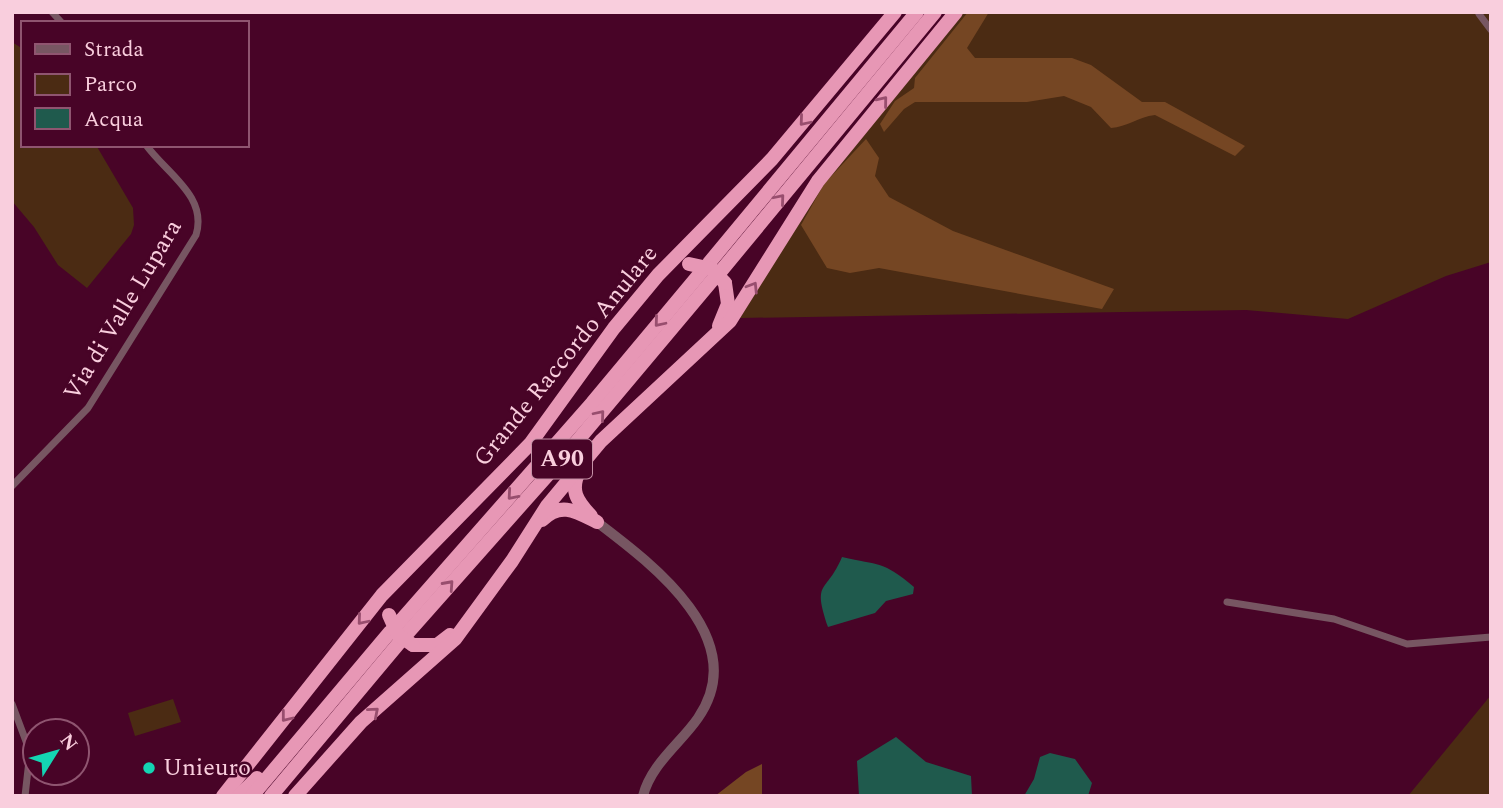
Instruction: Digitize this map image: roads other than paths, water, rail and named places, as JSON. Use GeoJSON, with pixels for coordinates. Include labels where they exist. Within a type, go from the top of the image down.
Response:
{"type":"FeatureCollection","features":[{"type":"Feature","properties":{"kind":"highway","name":"Grande Raccordo Anulare"},"geometry":{"type":"LineString","coordinates":[[223,796],[335,653],[414,562],[530,444],[658,275],[772,159],[895,12]]}},
{"type":"Feature","properties":{"kind":"highway","name":"Grande Raccordo Anulare"},"geometry":{"type":"LineString","coordinates":[[710,271],[917,12]]}},
{"type":"Feature","properties":{"kind":"highway","name":"Grande Raccordo Anulare"},"geometry":{"type":"LineString","coordinates":[[274,794],[399,633],[592,403],[935,12]]}},
{"type":"Feature","properties":{"kind":"highway"},"geometry":{"type":"LineString","coordinates":[[414,562],[391,598],[399,633],[437,645],[450,635],[491,582],[558,485],[601,441],[694,357],[740,308],[818,181],[956,12]]}},
{"type":"Feature","properties":{"kind":"highway"},"geometry":{"type":"LineString","coordinates":[[632,307],[669,272],[710,271],[728,297],[724,316],[694,357]]}},
{"type":"Feature","properties":{"kind":"highway"},"geometry":{"type":"LineString","coordinates":[[597,522],[575,496],[573,484],[601,441]]}},
{"type":"Feature","properties":{"kind":"highway"},"geometry":{"type":"LineString","coordinates":[[512,561],[553,497],[601,441]]}},
{"type":"Feature","properties":{"kind":"highway"},"geometry":{"type":"LineString","coordinates":[[295,796],[361,722],[450,645],[541,522],[553,510],[569,509],[597,522]]}},
{"type":"Feature","properties":{"kind":"highway","name":"Grande Raccordo Anulare"},"geometry":{"type":"LineString","coordinates":[[252,796],[315,721],[399,633]]}},
{"type":"Feature","properties":{"kind":"highway"},"geometry":{"type":"LineString","coordinates":[[239,796],[315,721]]}},
{"type":"Feature","properties":{"kind":"street"},"geometry":{"type":"LineString","coordinates":[[1479,13],[1491,30]]}},
{"type":"Feature","properties":{"kind":"street","name":"Via di Valle Lupara"},"geometry":{"type":"LineString","coordinates":[[12,486],[88,408],[196,235],[199,217],[193,201],[148,147]]}},
{"type":"Feature","properties":{"kind":"street"},"geometry":{"type":"LineString","coordinates":[[597,522],[682,594],[701,626],[711,658],[712,679],[708,700],[698,718],[652,774],[643,796]]}},
{"type":"Feature","properties":{"kind":"street"},"geometry":{"type":"LineString","coordinates":[[1227,602],[1334,619],[1407,644],[1491,637]]}},
{"type":"Feature","properties":{"kind":"street"},"geometry":{"type":"LineString","coordinates":[[12,704],[30,752],[25,796]]}},
{"type":"Feature","properties":{"kind":"water"},"geometry":{"type":"Polygon","coordinates":[[[842,557],[887,568],[914,587],[913,594],[886,601],[875,613],[828,627],[821,594],[842,557]]]}},
{"type":"Feature","properties":{"kind":"water"},"geometry":{"type":"Polygon","coordinates":[[[896,737],[926,762],[971,776],[972,796],[859,796],[857,761],[896,737]]]}},
{"type":"Feature","properties":{"kind":"water"},"geometry":{"type":"Polygon","coordinates":[[[1050,753],[1075,759],[1092,783],[1088,796],[1024,796],[1034,779],[1040,757],[1050,753]]]}},
{"type":"Feature","properties":{"kind":"place","name":"Unieuro"},"geometry":{"type":"Point","coordinates":[149,768]}}]}
